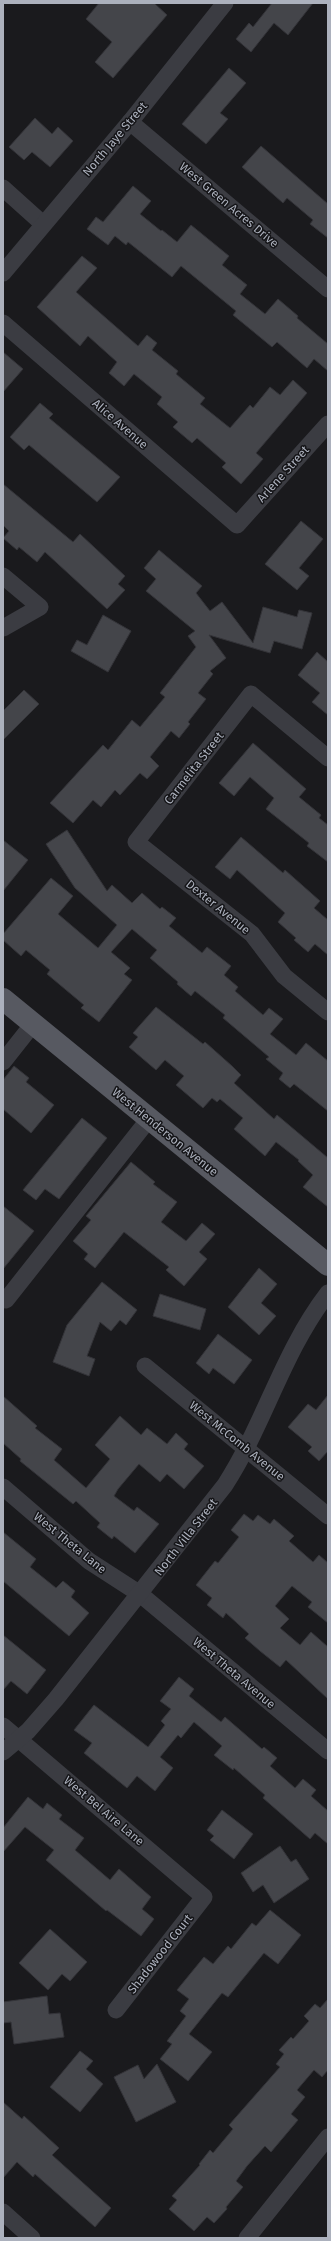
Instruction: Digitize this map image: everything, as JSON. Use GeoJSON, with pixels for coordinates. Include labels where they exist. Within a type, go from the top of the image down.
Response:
{"type":"FeatureCollection","features":[{"type":"Feature","properties":{"kind":"main road","name":"West Henderson Avenue"},"geometry":{"type":"LineString","coordinates":[[3,999],[328,1265]]}},
{"type":"Feature","properties":{"kind":"street","name":"North Jaye Street"},"geometry":{"type":"LineString","coordinates":[[3,273],[130,122],[225,3]]}},
{"type":"Feature","properties":{"kind":"street","name":"West Green Acres Drive"},"geometry":{"type":"LineString","coordinates":[[130,122],[328,289]]}},
{"type":"Feature","properties":{"kind":"street"},"geometry":{"type":"LineString","coordinates":[[3,188],[43,224]]}},
{"type":"Feature","properties":{"kind":"street","name":"Alice Avenue"},"geometry":{"type":"LineString","coordinates":[[3,323],[237,525]]}},
{"type":"Feature","properties":{"kind":"street","name":"Arlene Street"},"geometry":{"type":"LineString","coordinates":[[237,525],[328,424]]}},
{"type":"Feature","properties":{"kind":"street"},"geometry":{"type":"LineString","coordinates":[[3,576],[40,607],[3,628]]}},
{"type":"Feature","properties":{"kind":"street","name":"Carmelita Street"},"geometry":{"type":"LineString","coordinates":[[136,842],[251,694],[328,758]]}},
{"type":"Feature","properties":{"kind":"street","name":"Dexter Avenue"},"geometry":{"type":"LineString","coordinates":[[136,842],[252,934],[284,976],[328,1012]]}},
{"type":"Feature","properties":{"kind":"street"},"geometry":{"type":"LineString","coordinates":[[3,1062],[33,1024]]}},
{"type":"Feature","properties":{"kind":"street"},"geometry":{"type":"LineString","coordinates":[[6,1300],[150,1119]]}},
{"type":"Feature","properties":{"kind":"street","name":"North Villa Street"},"geometry":{"type":"LineString","coordinates":[[3,1752],[19,1739],[56,1699],[210,1506],[247,1449],[285,1362],[328,1293]]}},
{"type":"Feature","properties":{"kind":"street","name":"West McComb Avenue"},"geometry":{"type":"LineString","coordinates":[[145,1366],[328,1516]]}},
{"type":"Feature","properties":{"kind":"street","name":"West Theta Lane"},"geometry":{"type":"LineString","coordinates":[[3,1488],[89,1561],[140,1594]]}},
{"type":"Feature","properties":{"kind":"street","name":"West Theta Avenue"},"geometry":{"type":"LineString","coordinates":[[140,1594],[328,1751]]}},
{"type":"Feature","properties":{"kind":"street","name":"West Bel Aire Lane"},"geometry":{"type":"LineString","coordinates":[[3,1726],[204,1897]]}},
{"type":"Feature","properties":{"kind":"street","name":"Shadowood Court"},"geometry":{"type":"LineString","coordinates":[[116,2010],[204,1897]]}},
{"type":"Feature","properties":{"kind":"street"},"geometry":{"type":"LineString","coordinates":[[247,2238],[328,2137]]}},
{"type":"Feature","properties":{"kind":"street"},"geometry":{"type":"LineString","coordinates":[[3,2212],[32,2238]]}},
{"type":"Feature","properties":{"kind":"building"},"geometry":{"type":"Polygon","coordinates":[[[99,3],[154,3],[167,15],[113,78],[95,62],[112,42],[86,19],[99,3]]]}},
{"type":"Feature","properties":{"kind":"building"},"geometry":{"type":"Polygon","coordinates":[[[272,3],[313,3],[288,35],[274,23],[251,52],[236,39],[249,23],[253,27],[272,3]]]}},
{"type":"Feature","properties":{"kind":"building"},"geometry":{"type":"Polygon","coordinates":[[[229,68],[246,83],[220,113],[228,119],[206,144],[182,124],[229,68]]]}},
{"type":"Feature","properties":{"kind":"building"},"geometry":{"type":"Polygon","coordinates":[[[35,118],[52,134],[58,127],[73,141],[50,167],[32,152],[24,160],[9,147],[35,118]]]}},
{"type":"Feature","properties":{"kind":"building"},"geometry":{"type":"Polygon","coordinates":[[[261,146],[328,204],[328,238],[310,224],[313,220],[287,198],[283,203],[242,167],[261,146]]]}},
{"type":"Feature","properties":{"kind":"building"},"geometry":{"type":"Polygon","coordinates":[[[133,186],[151,201],[140,214],[177,242],[191,225],[229,256],[222,265],[247,285],[240,294],[265,314],[278,299],[298,316],[297,318],[328,344],[328,371],[314,359],[307,368],[277,342],[272,347],[233,315],[236,311],[181,266],[172,277],[128,242],[126,245],[115,236],[108,245],[87,229],[96,217],[103,222],[133,186]]]}},
{"type":"Feature","properties":{"kind":"building"},"geometry":{"type":"Polygon","coordinates":[[[82,256],[97,268],[76,292],[138,346],[147,335],[157,343],[152,350],[178,371],[176,374],[205,398],[200,404],[230,428],[250,405],[253,408],[270,387],[280,395],[293,380],[307,393],[256,453],[263,459],[241,484],[222,467],[226,463],[197,438],[192,443],[173,427],[178,422],[157,404],[162,397],[134,374],[124,386],[109,373],[117,362],[88,336],[80,346],[37,307],[82,256]]]}},
{"type":"Feature","properties":{"kind":"building"},"geometry":{"type":"Polygon","coordinates":[[[3,352],[23,369],[3,392],[3,352]]]}},
{"type":"Feature","properties":{"kind":"building"},"geometry":{"type":"Polygon","coordinates":[[[40,403],[53,414],[49,418],[120,477],[97,502],[29,445],[24,450],[10,437],[40,403]]]}},
{"type":"Feature","properties":{"kind":"building"},"geometry":{"type":"Polygon","coordinates":[[[3,484],[73,542],[80,534],[125,576],[118,584],[125,590],[107,609],[45,552],[37,562],[19,547],[17,550],[3,538],[9,531],[3,525],[3,484]]]}},
{"type":"Feature","properties":{"kind":"building"},"geometry":{"type":"Polygon","coordinates":[[[301,521],[323,539],[299,568],[309,576],[297,590],[265,564],[301,521]]]}},
{"type":"Feature","properties":{"kind":"building"},"geometry":{"type":"Polygon","coordinates":[[[159,550],[202,586],[196,593],[210,611],[222,602],[253,643],[263,607],[297,617],[299,610],[312,613],[302,649],[274,641],[270,653],[209,635],[226,658],[210,671],[213,674],[198,693],[206,699],[188,722],[190,724],[179,738],[171,731],[150,757],[159,766],[147,779],[140,773],[120,795],[115,790],[101,807],[93,800],[73,823],[50,803],[103,745],[108,750],[132,720],[140,727],[165,697],[160,693],[196,647],[188,636],[195,631],[146,591],[156,579],[144,568],[159,550]]]}},
{"type":"Feature","properties":{"kind":"building"},"geometry":{"type":"Polygon","coordinates":[[[103,615],[131,631],[108,672],[71,651],[77,640],[87,645],[103,615]]]}},
{"type":"Feature","properties":{"kind":"building"},"geometry":{"type":"Polygon","coordinates":[[[317,652],[328,662],[328,715],[312,702],[320,693],[298,675],[317,652]]]}},
{"type":"Feature","properties":{"kind":"building"},"geometry":{"type":"Polygon","coordinates":[[[24,690],[39,704],[3,740],[3,711],[24,690]]]}},
{"type":"Feature","properties":{"kind":"building"},"geometry":{"type":"Polygon","coordinates":[[[253,743],[306,789],[299,797],[321,815],[319,818],[328,825],[328,862],[307,846],[309,843],[266,809],[274,798],[250,777],[234,796],[219,783],[253,743]]]}},
{"type":"Feature","properties":{"kind":"building"},"geometry":{"type":"Polygon","coordinates":[[[67,830],[107,891],[112,885],[132,903],[142,893],[160,909],[162,907],[176,918],[169,926],[202,953],[207,947],[231,966],[224,975],[238,987],[235,991],[263,1015],[269,1008],[283,1019],[270,1034],[296,1055],[306,1043],[328,1061],[328,1111],[294,1084],[290,1088],[279,1079],[283,1073],[266,1059],[269,1057],[223,1018],[225,1015],[195,991],[191,996],[177,984],[178,982],[150,958],[157,950],[132,929],[111,952],[130,968],[124,974],[132,980],[99,1022],[81,1008],[84,1005],[47,974],[50,970],[26,950],[21,956],[3,940],[3,934],[51,878],[73,896],[58,914],[98,948],[117,925],[75,888],[46,844],[67,830]]]}},
{"type":"Feature","properties":{"kind":"building"},"geometry":{"type":"Polygon","coordinates":[[[241,837],[283,873],[285,870],[320,901],[314,908],[328,920],[328,955],[315,944],[308,952],[294,940],[296,938],[278,922],[285,913],[237,870],[230,879],[215,867],[241,837]]]}},
{"type":"Feature","properties":{"kind":"building"},"geometry":{"type":"Polygon","coordinates":[[[3,840],[28,860],[3,891],[3,840]]]}},
{"type":"Feature","properties":{"kind":"building"},"geometry":{"type":"Polygon","coordinates":[[[156,1007],[203,1044],[205,1042],[232,1066],[241,1075],[234,1083],[274,1119],[277,1115],[328,1158],[328,1207],[303,1187],[313,1175],[298,1161],[299,1160],[276,1142],[265,1156],[234,1129],[243,1118],[220,1099],[217,1102],[212,1098],[203,1108],[176,1085],[184,1076],[165,1060],[156,1070],[129,1047],[138,1037],[133,1033],[156,1007]]]}},
{"type":"Feature","properties":{"kind":"building"},"geometry":{"type":"Polygon","coordinates":[[[14,1066],[29,1078],[26,1082],[54,1105],[31,1133],[3,1109],[3,1080],[14,1066]]]}},
{"type":"Feature","properties":{"kind":"building"},"geometry":{"type":"Polygon","coordinates":[[[82,1118],[107,1138],[59,1199],[45,1189],[36,1200],[23,1190],[82,1118]]]}},
{"type":"Feature","properties":{"kind":"building"},"geometry":{"type":"Polygon","coordinates":[[[131,1162],[155,1182],[153,1184],[177,1202],[161,1222],[186,1241],[202,1223],[215,1234],[199,1252],[207,1259],[184,1286],[166,1270],[169,1267],[124,1232],[95,1268],[84,1259],[88,1254],[73,1241],[91,1220],[86,1216],[131,1162]]]}},
{"type":"Feature","properties":{"kind":"building"},"geometry":{"type":"Polygon","coordinates":[[[3,1206],[34,1231],[3,1269],[3,1206]]]}},
{"type":"Feature","properties":{"kind":"building"},"geometry":{"type":"Polygon","coordinates":[[[259,1268],[277,1284],[261,1303],[276,1316],[259,1335],[228,1307],[259,1268]]]}},
{"type":"Feature","properties":{"kind":"building"},"geometry":{"type":"Polygon","coordinates":[[[102,1282],[137,1310],[126,1325],[120,1320],[111,1331],[100,1322],[87,1356],[95,1359],[89,1376],[53,1362],[67,1325],[102,1282]]]}},
{"type":"Feature","properties":{"kind":"building"},"geometry":{"type":"Polygon","coordinates":[[[160,1294],[206,1309],[200,1330],[153,1316],[160,1294]]]}},
{"type":"Feature","properties":{"kind":"building"},"geometry":{"type":"Polygon","coordinates":[[[218,1334],[252,1360],[234,1384],[213,1368],[209,1374],[196,1363],[218,1334]]]}},
{"type":"Feature","properties":{"kind":"building"},"geometry":{"type":"Polygon","coordinates":[[[328,1395],[328,1451],[319,1461],[308,1451],[312,1447],[288,1427],[308,1404],[316,1410],[328,1395]]]}},
{"type":"Feature","properties":{"kind":"building"},"geometry":{"type":"Polygon","coordinates":[[[3,1396],[37,1426],[35,1428],[62,1449],[54,1460],[86,1488],[110,1459],[95,1445],[120,1416],[141,1435],[147,1428],[167,1444],[176,1433],[188,1444],[184,1449],[204,1466],[184,1489],[167,1474],[160,1482],[139,1464],[118,1489],[114,1496],[134,1511],[137,1507],[159,1524],[135,1553],[114,1536],[112,1539],[97,1527],[100,1523],[76,1501],[73,1504],[20,1461],[21,1459],[3,1443],[3,1396]]]}},
{"type":"Feature","properties":{"kind":"building"},"geometry":{"type":"Polygon","coordinates":[[[244,1514],[253,1521],[258,1515],[270,1524],[274,1519],[294,1536],[289,1541],[313,1562],[319,1555],[328,1563],[328,1623],[308,1607],[312,1602],[292,1586],[275,1606],[289,1619],[280,1628],[300,1645],[311,1632],[328,1647],[328,1699],[286,1660],[280,1667],[260,1651],[245,1638],[249,1634],[226,1613],[223,1618],[207,1605],[212,1598],[196,1585],[215,1561],[218,1563],[239,1537],[231,1530],[244,1514]]]}},
{"type":"Feature","properties":{"kind":"building"},"geometry":{"type":"Polygon","coordinates":[[[3,1532],[36,1559],[30,1567],[56,1588],[63,1581],[75,1591],[71,1597],[89,1613],[69,1636],[3,1581],[3,1532]]]}},
{"type":"Feature","properties":{"kind":"building"},"geometry":{"type":"Polygon","coordinates":[[[3,1635],[46,1670],[27,1694],[11,1681],[3,1690],[3,1635]]]}},
{"type":"Feature","properties":{"kind":"building"},"geometry":{"type":"Polygon","coordinates":[[[179,1677],[194,1689],[189,1696],[221,1722],[225,1717],[262,1749],[264,1747],[277,1758],[270,1766],[295,1788],[303,1779],[316,1790],[311,1796],[328,1811],[328,1844],[315,1833],[310,1839],[263,1798],[265,1795],[234,1768],[233,1770],[214,1755],[222,1746],[194,1722],[181,1738],[178,1735],[160,1757],[173,1768],[155,1791],[137,1776],[127,1788],[84,1753],[92,1743],[74,1730],[94,1705],[148,1747],[165,1725],[161,1721],[171,1709],[160,1701],[179,1677]]]}},
{"type":"Feature","properties":{"kind":"building"},"geometry":{"type":"Polygon","coordinates":[[[28,1797],[43,1809],[47,1803],[62,1815],[59,1819],[84,1838],[75,1850],[110,1880],[119,1869],[151,1897],[142,1909],[154,1919],[141,1936],[107,1910],[106,1911],[46,1860],[54,1850],[25,1827],[3,1852],[3,1828],[28,1797]]]}},
{"type":"Feature","properties":{"kind":"building"},"geometry":{"type":"Polygon","coordinates":[[[222,1810],[253,1834],[234,1859],[210,1840],[214,1836],[207,1830],[222,1810]]]}},
{"type":"Feature","properties":{"kind":"building"},"geometry":{"type":"Polygon","coordinates":[[[280,1846],[291,1862],[296,1859],[309,1879],[274,1903],[263,1885],[253,1892],[241,1873],[280,1846]]]}},
{"type":"Feature","properties":{"kind":"building"},"geometry":{"type":"Polygon","coordinates":[[[270,1910],[301,1935],[278,1964],[264,1953],[228,1997],[222,1993],[189,2034],[212,2052],[188,2081],[160,2059],[172,2044],[167,2041],[186,2016],[180,2011],[189,1999],[177,1990],[204,1957],[213,1964],[228,1946],[231,1949],[252,1923],[256,1926],[270,1910]]]}},
{"type":"Feature","properties":{"kind":"building"},"geometry":{"type":"Polygon","coordinates":[[[50,1929],[87,1962],[70,1981],[62,1974],[48,1990],[19,1963],[50,1929]]]}},
{"type":"Feature","properties":{"kind":"building"},"geometry":{"type":"Polygon","coordinates":[[[47,1996],[49,2014],[60,2013],[64,2037],[14,2044],[11,2022],[3,2023],[3,2002],[47,1996]]]}},
{"type":"Feature","properties":{"kind":"building"},"geometry":{"type":"Polygon","coordinates":[[[328,1999],[328,2070],[322,2077],[314,2070],[297,2090],[305,2097],[291,2114],[298,2120],[271,2152],[265,2146],[247,2166],[236,2181],[243,2187],[226,2207],[227,2209],[214,2223],[207,2217],[194,2231],[169,2209],[177,2200],[172,2196],[200,2165],[199,2164],[210,2150],[213,2153],[233,2129],[229,2125],[280,2067],[276,2064],[284,2054],[279,2050],[291,2037],[293,2039],[309,2021],[304,2016],[315,2004],[320,2008],[328,1999]]]}},
{"type":"Feature","properties":{"kind":"building"},"geometry":{"type":"Polygon","coordinates":[[[80,2051],[93,2061],[86,2069],[103,2084],[80,2112],[50,2087],[80,2051]]]}},
{"type":"Feature","properties":{"kind":"building"},"geometry":{"type":"Polygon","coordinates":[[[157,2064],[176,2102],[136,2122],[114,2077],[138,2065],[144,2079],[157,2064]]]}},
{"type":"Feature","properties":{"kind":"building"},"geometry":{"type":"Polygon","coordinates":[[[3,2102],[22,2119],[24,2116],[59,2148],[52,2155],[111,2208],[95,2227],[35,2174],[33,2177],[17,2162],[3,2178],[3,2102]]]}}]}
